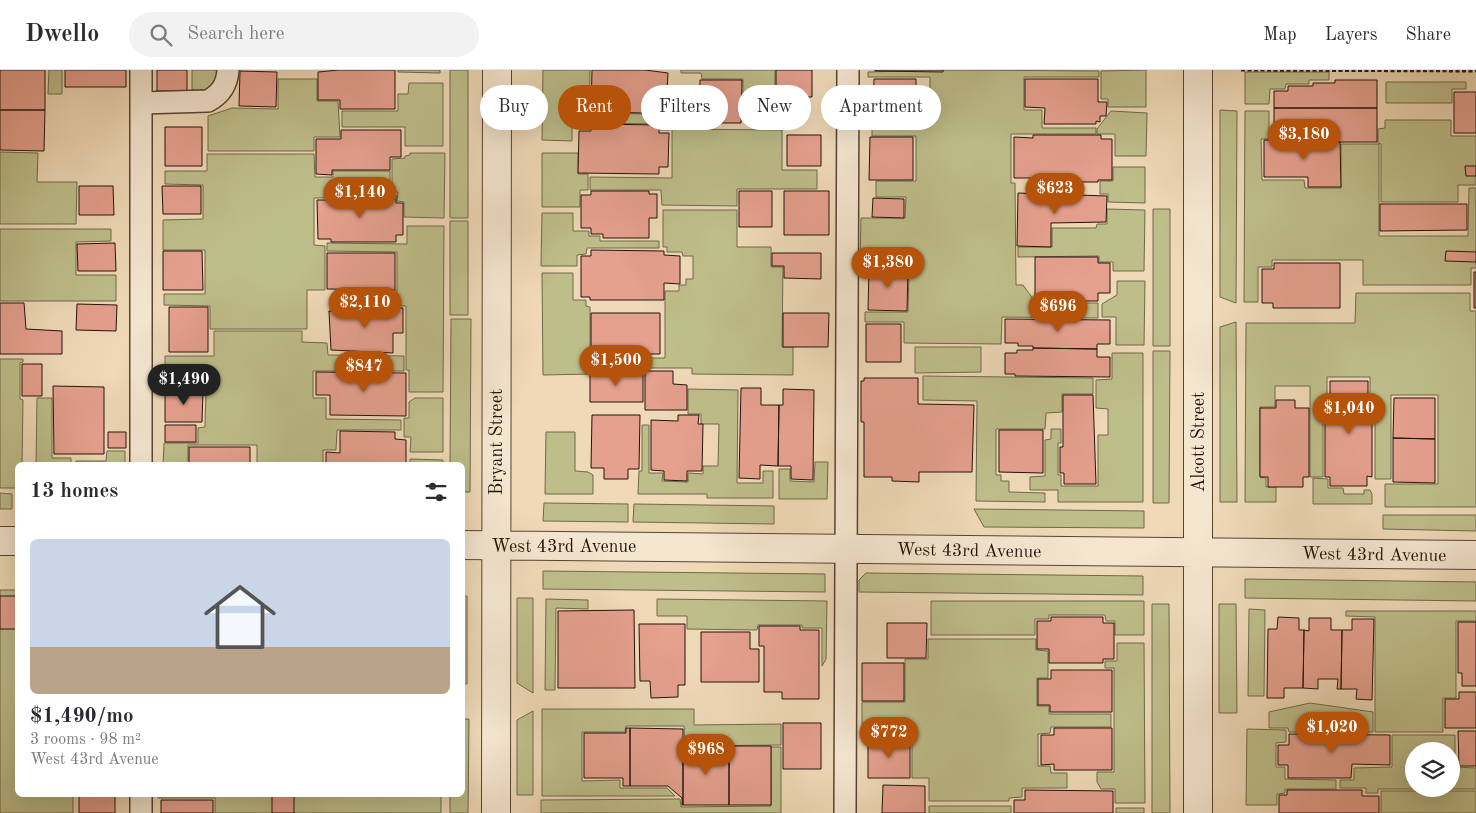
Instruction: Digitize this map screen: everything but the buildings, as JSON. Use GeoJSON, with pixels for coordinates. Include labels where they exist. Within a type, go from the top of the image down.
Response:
{"type":"FeatureCollection","features":[{"type":"Feature","properties":{"kind":"street","name":"Bryant Street"},"geometry":{"type":"LineString","coordinates":[[496,813],[497,70]]}},
{"type":"Feature","properties":{"kind":"street","name":"Alcott Street"},"geometry":{"type":"LineString","coordinates":[[1198,70],[1198,813]]}},
{"type":"Feature","properties":{"kind":"street"},"geometry":{"type":"LineString","coordinates":[[0,541],[15,541]]}},
{"type":"Feature","properties":{"kind":"street","name":"West 43rd Avenue"},"geometry":{"type":"LineString","coordinates":[[465,545],[1476,555]]}},
{"type":"Feature","properties":{"kind":"lane"},"geometry":{"type":"LineString","coordinates":[[141,70],[141,462]]}},
{"type":"Feature","properties":{"kind":"lane"},"geometry":{"type":"LineString","coordinates":[[141,103],[208,102],[224,88],[228,70]]}},
{"type":"Feature","properties":{"kind":"lane"},"geometry":{"type":"LineString","coordinates":[[845,813],[848,70]]}},
{"type":"Feature","properties":{"kind":"lane"},"geometry":{"type":"LineString","coordinates":[[141,797],[141,813]]}},
{"type":"Feature","properties":{"kind":"path"},"geometry":{"type":"LineString","coordinates":[[1241,70],[1476,71]]}},
{"type":"Feature","properties":{"kind":"green space"},"geometry":{"type":"Polygon","coordinates":[[[49,70],[62,70],[62,94],[48,94],[49,70]]]}},
{"type":"Feature","properties":{"kind":"green space"},"geometry":{"type":"Polygon","coordinates":[[[192,70],[217,70],[217,86],[212,90],[192,90],[192,70]]]}},
{"type":"Feature","properties":{"kind":"green space"},"geometry":{"type":"Polygon","coordinates":[[[398,70],[440,70],[440,73],[398,72],[398,70]]]}},
{"type":"Feature","properties":{"kind":"green space"},"geometry":{"type":"Polygon","coordinates":[[[450,70],[468,70],[468,218],[450,218],[450,70]]]}},
{"type":"Feature","properties":{"kind":"green space"},"geometry":{"type":"Polygon","coordinates":[[[543,70],[590,70],[590,85],[558,85],[558,130],[572,130],[572,141],[542,140],[542,130],[548,130],[548,85],[543,85],[543,70]]]}},
{"type":"Feature","properties":{"kind":"green space"},"geometry":{"type":"Polygon","coordinates":[[[681,70],[775,70],[775,85],[743,85],[743,79],[702,79],[701,73],[681,73],[681,70]]]}},
{"type":"Feature","properties":{"kind":"green space"},"geometry":{"type":"Polygon","coordinates":[[[949,70],[1099,71],[1099,77],[1024,77],[1024,110],[1042,110],[1042,128],[1096,128],[1096,134],[1011,134],[1011,183],[1015,183],[1016,285],[1023,285],[1036,303],[1098,303],[1098,318],[1002,317],[1001,344],[904,343],[904,322],[865,322],[865,312],[908,312],[909,266],[860,266],[861,218],[905,218],[906,197],[876,197],[876,181],[916,181],[916,136],[872,136],[872,130],[941,130],[941,85],[930,85],[930,77],[868,77],[868,72],[949,70]]]}},
{"type":"Feature","properties":{"kind":"green space"},"geometry":{"type":"Polygon","coordinates":[[[1146,70],[1146,107],[1108,107],[1108,99],[1101,99],[1101,71],[1146,70]]]}},
{"type":"Feature","properties":{"kind":"green space"},"geometry":{"type":"Polygon","coordinates":[[[1245,72],[1329,72],[1329,80],[1309,80],[1309,84],[1286,84],[1285,89],[1270,89],[1269,104],[1245,104],[1245,72]]]}},
{"type":"Feature","properties":{"kind":"green space"},"geometry":{"type":"Polygon","coordinates":[[[278,79],[317,79],[317,101],[338,101],[340,137],[314,137],[314,151],[208,151],[208,116],[232,108],[278,109],[278,79]]]}},
{"type":"Feature","properties":{"kind":"green space"},"geometry":{"type":"Polygon","coordinates":[[[1386,82],[1466,82],[1466,89],[1452,89],[1452,103],[1386,103],[1386,82]]]}},
{"type":"Feature","properties":{"kind":"green space"},"geometry":{"type":"Polygon","coordinates":[[[409,83],[443,83],[443,146],[405,146],[405,127],[342,127],[342,111],[398,111],[398,94],[408,94],[409,83]]]}},
{"type":"Feature","properties":{"kind":"green space"},"geometry":{"type":"Polygon","coordinates":[[[1220,110],[1237,111],[1236,303],[1220,297],[1220,110]]]}},
{"type":"Feature","properties":{"kind":"green space"},"geometry":{"type":"Polygon","coordinates":[[[1111,111],[1147,113],[1146,156],[1115,156],[1115,134],[1097,134],[1097,129],[1111,111]]]}},
{"type":"Feature","properties":{"kind":"green space"},"geometry":{"type":"Polygon","coordinates":[[[1245,111],[1269,111],[1269,131],[1310,131],[1310,139],[1261,139],[1262,180],[1304,180],[1305,188],[1341,188],[1341,144],[1379,144],[1379,236],[1468,236],[1469,188],[1476,188],[1476,268],[1471,268],[1471,285],[1363,285],[1363,260],[1272,260],[1272,267],[1258,267],[1258,302],[1244,302],[1245,111]]]}},
{"type":"Feature","properties":{"kind":"green space"},"geometry":{"type":"Polygon","coordinates":[[[631,114],[641,114],[641,124],[631,124],[631,114]]]}},
{"type":"Feature","properties":{"kind":"green space"},"geometry":{"type":"Polygon","coordinates":[[[1385,120],[1451,120],[1451,136],[1476,136],[1476,185],[1458,185],[1458,202],[1381,202],[1381,144],[1378,143],[1378,129],[1385,128],[1385,120]]]}},
{"type":"Feature","properties":{"kind":"green space"},"geometry":{"type":"Polygon","coordinates":[[[672,130],[782,130],[782,170],[817,170],[817,189],[737,189],[737,206],[662,205],[661,190],[590,190],[590,177],[672,178],[672,130]]]}},
{"type":"Feature","properties":{"kind":"green space"},"geometry":{"type":"Polygon","coordinates":[[[0,152],[38,153],[37,182],[77,182],[76,224],[0,224],[0,152]]]}},
{"type":"Feature","properties":{"kind":"green space"},"geometry":{"type":"Polygon","coordinates":[[[410,153],[445,153],[444,218],[404,217],[404,202],[397,201],[398,192],[392,192],[392,159],[405,158],[410,153]]]}},
{"type":"Feature","properties":{"kind":"green space"},"geometry":{"type":"Polygon","coordinates":[[[542,153],[578,153],[578,174],[588,174],[588,190],[580,190],[580,207],[542,207],[542,153]]]}},
{"type":"Feature","properties":{"kind":"green space"},"geometry":{"type":"Polygon","coordinates":[[[207,154],[314,154],[315,177],[333,177],[333,171],[390,171],[390,193],[325,193],[324,198],[314,198],[314,245],[325,246],[325,290],[307,290],[307,329],[210,329],[210,306],[164,305],[164,294],[205,294],[205,250],[163,250],[163,220],[203,219],[203,185],[165,184],[165,171],[207,171],[207,154]]]}},
{"type":"Feature","properties":{"kind":"green space"},"geometry":{"type":"Polygon","coordinates":[[[1113,167],[1145,167],[1145,203],[1108,202],[1108,194],[1100,194],[1100,181],[1113,181],[1113,167]]]}},
{"type":"Feature","properties":{"kind":"green space"},"geometry":{"type":"Polygon","coordinates":[[[1107,209],[1145,210],[1144,271],[1113,271],[1113,262],[1099,262],[1099,256],[1018,257],[1018,247],[1052,247],[1052,228],[1096,228],[1097,224],[1107,224],[1107,209]]]}},
{"type":"Feature","properties":{"kind":"green space"},"geometry":{"type":"Polygon","coordinates":[[[1153,209],[1170,209],[1170,346],[1153,346],[1153,209]]]}},
{"type":"Feature","properties":{"kind":"green space"},"geometry":{"type":"Polygon","coordinates":[[[663,210],[737,210],[737,247],[771,247],[771,267],[783,267],[782,347],[793,347],[793,375],[692,374],[692,368],[648,368],[648,358],[665,358],[665,291],[679,291],[679,285],[686,285],[686,279],[693,279],[693,256],[683,256],[682,252],[667,252],[667,247],[663,247],[663,210]]]}},
{"type":"Feature","properties":{"kind":"green space"},"geometry":{"type":"Polygon","coordinates":[[[542,213],[573,213],[573,231],[589,231],[589,236],[600,236],[600,241],[659,241],[659,248],[587,248],[586,254],[577,255],[577,266],[541,266],[542,213]]]}},
{"type":"Feature","properties":{"kind":"green space"},"geometry":{"type":"Polygon","coordinates":[[[450,221],[468,221],[468,315],[450,315],[450,221]]]}},
{"type":"Feature","properties":{"kind":"green space"},"geometry":{"type":"Polygon","coordinates":[[[407,226],[444,226],[443,392],[409,392],[409,370],[406,370],[406,306],[343,305],[343,291],[397,291],[397,252],[327,251],[327,243],[407,244],[407,226]]]}},
{"type":"Feature","properties":{"kind":"green space"},"geometry":{"type":"Polygon","coordinates":[[[0,229],[111,229],[111,241],[76,242],[76,275],[116,275],[116,301],[0,301],[0,229]]]}},
{"type":"Feature","properties":{"kind":"green space"},"geometry":{"type":"Polygon","coordinates":[[[542,273],[573,273],[573,300],[586,300],[586,306],[590,307],[590,374],[543,375],[542,273]]]}},
{"type":"Feature","properties":{"kind":"green space"},"geometry":{"type":"Polygon","coordinates":[[[1117,281],[1145,281],[1144,345],[1116,345],[1116,317],[1102,317],[1102,304],[1117,295],[1117,281]]]}},
{"type":"Feature","properties":{"kind":"green space"},"geometry":{"type":"Polygon","coordinates":[[[1356,293],[1470,293],[1470,311],[1476,311],[1476,507],[1385,507],[1385,484],[1438,484],[1438,395],[1391,395],[1391,479],[1375,479],[1375,405],[1370,404],[1370,377],[1327,377],[1327,404],[1323,405],[1323,477],[1310,477],[1310,386],[1275,386],[1275,407],[1260,407],[1260,477],[1266,478],[1266,487],[1276,487],[1276,502],[1245,502],[1246,323],[1355,323],[1356,293]]]}},
{"type":"Feature","properties":{"kind":"green space"},"geometry":{"type":"Polygon","coordinates":[[[451,319],[471,319],[470,492],[465,492],[465,462],[450,462],[451,319]]]}},
{"type":"Feature","properties":{"kind":"green space"},"geometry":{"type":"Polygon","coordinates":[[[1236,322],[1237,502],[1220,502],[1220,327],[1236,322]]]}},
{"type":"Feature","properties":{"kind":"green space"},"geometry":{"type":"Polygon","coordinates":[[[214,331],[302,331],[302,342],[327,343],[328,355],[404,356],[404,371],[313,371],[313,398],[326,398],[326,419],[401,420],[401,430],[337,430],[336,450],[323,450],[323,462],[257,462],[257,445],[188,445],[188,462],[163,462],[164,443],[198,443],[198,428],[205,427],[206,389],[165,388],[165,356],[214,356],[214,331]]]}},
{"type":"Feature","properties":{"kind":"green space"},"geometry":{"type":"Polygon","coordinates":[[[915,347],[981,347],[981,372],[915,373],[915,347]]]}},
{"type":"Feature","properties":{"kind":"green space"},"geometry":{"type":"Polygon","coordinates":[[[1153,351],[1170,351],[1169,503],[1153,503],[1153,351]]]}},
{"type":"Feature","properties":{"kind":"green space"},"geometry":{"type":"Polygon","coordinates":[[[1112,353],[1143,353],[1143,502],[1058,502],[1058,490],[1030,490],[1030,477],[1045,476],[1045,440],[1051,439],[1051,429],[1061,429],[1061,443],[1058,443],[1058,475],[1061,475],[1061,486],[1098,486],[1098,435],[1108,435],[1108,409],[1096,408],[1096,380],[1112,379],[1112,353]]]}},
{"type":"Feature","properties":{"kind":"green space"},"geometry":{"type":"Polygon","coordinates":[[[0,359],[23,359],[23,362],[20,363],[20,399],[23,400],[22,462],[15,462],[15,488],[0,488],[0,359]]]}},
{"type":"Feature","properties":{"kind":"green space"},"geometry":{"type":"Polygon","coordinates":[[[923,376],[1093,378],[1093,394],[1062,394],[1062,412],[1046,413],[1045,429],[996,429],[996,475],[1001,475],[1001,481],[1009,481],[1009,492],[1045,493],[1045,502],[976,501],[977,401],[923,400],[923,376]]]}},
{"type":"Feature","properties":{"kind":"green space"},"geometry":{"type":"Polygon","coordinates":[[[688,389],[738,390],[737,483],[763,483],[763,471],[773,471],[773,498],[707,498],[707,494],[638,494],[639,471],[642,471],[642,425],[649,425],[649,473],[663,473],[662,481],[688,482],[688,473],[703,474],[703,466],[718,466],[719,424],[701,424],[701,414],[688,414],[688,389]]]}},
{"type":"Feature","properties":{"kind":"green space"},"geometry":{"type":"Polygon","coordinates":[[[37,398],[52,398],[52,458],[71,458],[71,462],[36,462],[37,398]]]}},
{"type":"Feature","properties":{"kind":"green space"},"geometry":{"type":"Polygon","coordinates":[[[415,398],[443,398],[443,452],[410,452],[411,437],[404,437],[404,418],[409,418],[409,402],[415,398]]]}},
{"type":"Feature","properties":{"kind":"green space"},"geometry":{"type":"Polygon","coordinates":[[[546,432],[575,432],[575,471],[588,472],[593,475],[593,494],[545,494],[546,432]]]}},
{"type":"Feature","properties":{"kind":"green space"},"geometry":{"type":"Polygon","coordinates":[[[107,451],[125,451],[125,462],[76,462],[76,461],[106,461],[107,451]]]}},
{"type":"Feature","properties":{"kind":"green space"},"geometry":{"type":"Polygon","coordinates":[[[410,459],[443,460],[443,462],[410,462],[410,459]]]}},
{"type":"Feature","properties":{"kind":"green space"},"geometry":{"type":"Polygon","coordinates":[[[815,462],[828,462],[827,499],[779,499],[779,469],[790,469],[790,481],[814,482],[815,462]]]}},
{"type":"Feature","properties":{"kind":"green space"},"geometry":{"type":"Polygon","coordinates":[[[1313,478],[1328,479],[1328,488],[1343,488],[1344,494],[1364,494],[1364,490],[1370,490],[1372,504],[1313,504],[1313,478]]]}},
{"type":"Feature","properties":{"kind":"green space"},"geometry":{"type":"Polygon","coordinates":[[[0,493],[12,494],[12,509],[0,509],[0,493]]]}},
{"type":"Feature","properties":{"kind":"green space"},"geometry":{"type":"Polygon","coordinates":[[[544,503],[628,504],[628,522],[543,521],[544,503]]]}},
{"type":"Feature","properties":{"kind":"green space"},"geometry":{"type":"Polygon","coordinates":[[[634,504],[774,506],[774,524],[633,522],[634,504]]]}},
{"type":"Feature","properties":{"kind":"green space"},"geometry":{"type":"Polygon","coordinates":[[[974,509],[1144,511],[1144,528],[984,527],[974,509]]]}},
{"type":"Feature","properties":{"kind":"green space"},"geometry":{"type":"Polygon","coordinates":[[[1383,515],[1476,515],[1476,531],[1383,529],[1383,515]]]}},
{"type":"Feature","properties":{"kind":"green space"},"geometry":{"type":"Polygon","coordinates":[[[543,571],[825,574],[825,592],[543,589],[543,571]]]}},
{"type":"Feature","properties":{"kind":"green space"},"geometry":{"type":"Polygon","coordinates":[[[866,573],[1143,576],[1143,595],[859,592],[859,580],[866,573]]]}},
{"type":"Feature","properties":{"kind":"green space"},"geometry":{"type":"Polygon","coordinates":[[[1245,579],[1476,582],[1476,601],[1245,598],[1245,579]]]}},
{"type":"Feature","properties":{"kind":"green space"},"geometry":{"type":"Polygon","coordinates":[[[0,590],[15,590],[15,797],[73,797],[73,813],[0,813],[0,590]]]}},
{"type":"Feature","properties":{"kind":"green space"},"geometry":{"type":"Polygon","coordinates":[[[465,596],[467,596],[467,684],[465,684],[465,596]]]}},
{"type":"Feature","properties":{"kind":"green space"},"geometry":{"type":"Polygon","coordinates":[[[517,598],[533,598],[533,693],[517,683],[517,598]]]}},
{"type":"Feature","properties":{"kind":"green space"},"geometry":{"type":"Polygon","coordinates":[[[546,599],[588,600],[588,609],[556,608],[555,690],[545,690],[546,599]]]}},
{"type":"Feature","properties":{"kind":"green space"},"geometry":{"type":"Polygon","coordinates":[[[657,599],[827,601],[826,659],[822,666],[822,628],[802,628],[802,625],[758,625],[757,630],[687,629],[687,616],[657,616],[657,599]]]}},
{"type":"Feature","properties":{"kind":"green space"},"geometry":{"type":"Polygon","coordinates":[[[931,601],[1144,601],[1144,635],[1115,635],[1115,621],[1106,621],[1105,615],[1049,615],[1049,619],[1035,619],[1035,635],[931,635],[931,601]]]}},
{"type":"Feature","properties":{"kind":"green space"},"geometry":{"type":"Polygon","coordinates":[[[1152,604],[1169,604],[1170,813],[1152,813],[1152,604]]]}},
{"type":"Feature","properties":{"kind":"green space"},"geometry":{"type":"Polygon","coordinates":[[[1219,604],[1236,604],[1237,713],[1219,713],[1219,604]]]}},
{"type":"Feature","properties":{"kind":"green space"},"geometry":{"type":"Polygon","coordinates":[[[1249,609],[1265,610],[1264,696],[1248,696],[1249,609]]]}},
{"type":"Feature","properties":{"kind":"green space"},"geometry":{"type":"Polygon","coordinates":[[[1346,611],[1476,611],[1476,621],[1456,621],[1456,698],[1443,698],[1443,732],[1375,732],[1375,617],[1346,616],[1346,611]]]}},
{"type":"Feature","properties":{"kind":"green space"},"geometry":{"type":"Polygon","coordinates":[[[928,639],[1036,639],[1036,650],[1048,651],[1048,678],[1037,678],[1037,706],[1049,706],[1049,714],[1111,714],[1111,727],[1051,727],[1050,733],[1038,734],[1038,766],[1050,766],[1051,773],[1067,773],[1067,788],[1022,788],[1022,797],[1009,798],[1009,801],[929,801],[929,778],[912,778],[912,736],[862,736],[862,702],[905,702],[905,659],[928,659],[928,639]]]}},
{"type":"Feature","properties":{"kind":"green space"},"geometry":{"type":"Polygon","coordinates":[[[1117,643],[1144,643],[1145,803],[1115,803],[1115,789],[1101,789],[1097,782],[1097,772],[1114,772],[1114,668],[1105,668],[1105,661],[1117,661],[1117,643]]]}},
{"type":"Feature","properties":{"kind":"green space"},"geometry":{"type":"Polygon","coordinates":[[[1310,703],[1373,712],[1373,732],[1289,732],[1288,728],[1269,728],[1269,712],[1310,703]]]}},
{"type":"Feature","properties":{"kind":"green space"},"geometry":{"type":"Polygon","coordinates":[[[542,709],[694,709],[694,725],[781,724],[781,745],[685,746],[684,726],[626,726],[625,732],[582,732],[582,781],[620,780],[620,788],[667,788],[675,796],[542,796],[542,709]]]}},
{"type":"Feature","properties":{"kind":"green space"},"geometry":{"type":"Polygon","coordinates":[[[533,711],[533,795],[517,795],[517,720],[533,711]]]}},
{"type":"Feature","properties":{"kind":"green space"},"geometry":{"type":"Polygon","coordinates":[[[465,719],[469,719],[468,813],[450,813],[450,797],[465,797],[465,719]]]}},
{"type":"Feature","properties":{"kind":"green space"},"geometry":{"type":"Polygon","coordinates":[[[1247,729],[1286,730],[1286,742],[1276,743],[1276,767],[1285,767],[1285,779],[1336,780],[1336,789],[1285,789],[1285,793],[1277,794],[1277,805],[1246,805],[1247,729]]]}},
{"type":"Feature","properties":{"kind":"green space"},"geometry":{"type":"Polygon","coordinates":[[[1392,735],[1455,735],[1455,742],[1405,742],[1405,789],[1378,789],[1378,793],[1366,793],[1366,788],[1340,788],[1340,780],[1354,780],[1354,768],[1392,767],[1392,735]]]}},
{"type":"Feature","properties":{"kind":"green space"},"geometry":{"type":"Polygon","coordinates":[[[771,747],[781,747],[781,813],[541,813],[541,800],[680,799],[681,807],[771,806],[771,747]]]}},
{"type":"Feature","properties":{"kind":"green space"},"geometry":{"type":"Polygon","coordinates":[[[1460,767],[1476,768],[1476,789],[1460,789],[1460,767]]]}},
{"type":"Feature","properties":{"kind":"green space"},"geometry":{"type":"Polygon","coordinates":[[[1381,791],[1405,791],[1405,797],[1460,797],[1460,791],[1476,791],[1476,813],[1381,813],[1381,791]]]}},
{"type":"Feature","properties":{"kind":"green space"},"geometry":{"type":"Polygon","coordinates":[[[441,797],[441,813],[215,813],[215,798],[158,798],[441,797]]]}},
{"type":"Feature","properties":{"kind":"green space"},"geometry":{"type":"Polygon","coordinates":[[[929,806],[1011,806],[1011,813],[929,813],[929,806]]]}},
{"type":"Feature","properties":{"kind":"green space"},"geometry":{"type":"Polygon","coordinates":[[[1116,808],[1144,808],[1144,813],[1116,813],[1116,808]]]}}]}
